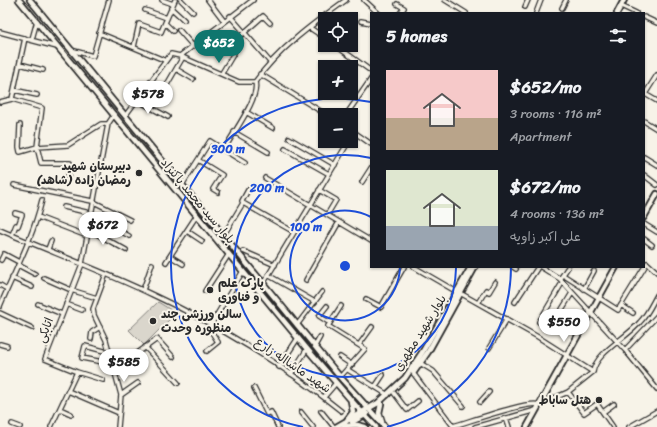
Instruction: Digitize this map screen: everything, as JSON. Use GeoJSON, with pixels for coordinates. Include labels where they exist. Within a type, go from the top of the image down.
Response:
{"type":"FeatureCollection","features":[{"type":"Feature","properties":{"kind":"main road","name":"بلوار سید محمد پاکنژاد"},"geometry":{"type":"LineString","coordinates":[[19,0],[302,343],[350,400],[376,427]]}},
{"type":"Feature","properties":{"kind":"main road","name":"بلوار سید محمد پاکنژاد"},"geometry":{"type":"LineString","coordinates":[[30,0],[340,377],[384,426]]}},
{"type":"Feature","properties":{"kind":"main road"},"geometry":{"type":"LineString","coordinates":[[617,12],[622,2]]}},
{"type":"Feature","properties":{"kind":"main road"},"geometry":{"type":"LineString","coordinates":[[33,17],[39,12]]}},
{"type":"Feature","properties":{"kind":"main road"},"geometry":{"type":"LineString","coordinates":[[646,211],[656,196]]}},
{"type":"Feature","properties":{"kind":"main road","name":"بلوار شهید مطهری"},"geometry":{"type":"LineString","coordinates":[[335,427],[344,425],[369,411],[394,393],[413,373],[459,293],[471,268]]}},
{"type":"Feature","properties":{"kind":"main road","name":"بلوار شهید مطهری"},"geometry":{"type":"LineString","coordinates":[[379,404],[405,378],[416,364],[474,268]]}},
{"type":"Feature","properties":{"kind":"main road"},"geometry":{"type":"LineString","coordinates":[[526,427],[615,268]]}},
{"type":"Feature","properties":{"kind":"main road"},"geometry":{"type":"LineString","coordinates":[[302,343],[308,337]]}},
{"type":"Feature","properties":{"kind":"main road"},"geometry":{"type":"LineString","coordinates":[[344,425],[353,412],[350,400]]}},
{"type":"Feature","properties":{"kind":"main road"},"geometry":{"type":"LineString","coordinates":[[362,402],[379,404],[379,413],[384,426]]}},
{"type":"Feature","properties":{"kind":"main road"},"geometry":{"type":"LineString","coordinates":[[344,425],[357,425],[364,427]]}},
{"type":"Feature","properties":{"kind":"street"},"geometry":{"type":"LineString","coordinates":[[70,50],[93,56],[109,0]]}},
{"type":"Feature","properties":{"kind":"street"},"geometry":{"type":"LineString","coordinates":[[162,0],[173,4],[184,20]]}},
{"type":"Feature","properties":{"kind":"street"},"geometry":{"type":"LineString","coordinates":[[181,0],[193,12]]}},
{"type":"Feature","properties":{"kind":"street"},"geometry":{"type":"LineString","coordinates":[[208,0],[224,21]]}},
{"type":"Feature","properties":{"kind":"street"},"geometry":{"type":"LineString","coordinates":[[224,150],[246,112],[257,87],[255,82],[260,74],[270,62],[346,0]]}},
{"type":"Feature","properties":{"kind":"street"},"geometry":{"type":"LineString","coordinates":[[364,0],[377,12]]}},
{"type":"Feature","properties":{"kind":"street"},"geometry":{"type":"LineString","coordinates":[[445,0],[464,12]]}},
{"type":"Feature","properties":{"kind":"street"},"geometry":{"type":"LineString","coordinates":[[525,7],[528,0]]}},
{"type":"Feature","properties":{"kind":"street"},"geometry":{"type":"LineString","coordinates":[[536,12],[541,0]]}},
{"type":"Feature","properties":{"kind":"street"},"geometry":{"type":"LineString","coordinates":[[562,8],[566,0]]}},
{"type":"Feature","properties":{"kind":"street"},"geometry":{"type":"LineString","coordinates":[[166,88],[182,56],[249,1]]}},
{"type":"Feature","properties":{"kind":"street"},"geometry":{"type":"LineString","coordinates":[[622,2],[635,12]]}},
{"type":"Feature","properties":{"kind":"street"},"geometry":{"type":"LineString","coordinates":[[134,48],[139,24],[161,32],[173,4]]}},
{"type":"Feature","properties":{"kind":"street"},"geometry":{"type":"LineString","coordinates":[[397,4],[404,8],[401,12]]}},
{"type":"Feature","properties":{"kind":"street"},"geometry":{"type":"LineString","coordinates":[[145,10],[167,18]]}},
{"type":"Feature","properties":{"kind":"street"},"geometry":{"type":"LineString","coordinates":[[230,16],[270,62]]}},
{"type":"Feature","properties":{"kind":"street"},"geometry":{"type":"LineString","coordinates":[[237,39],[264,16],[270,23]]}},
{"type":"Feature","properties":{"kind":"street"},"geometry":{"type":"LineString","coordinates":[[645,17],[657,23]]}},
{"type":"Feature","properties":{"kind":"street"},"geometry":{"type":"LineString","coordinates":[[32,39],[37,21]]}},
{"type":"Feature","properties":{"kind":"street"},"geometry":{"type":"LineString","coordinates":[[361,22],[370,23]]}},
{"type":"Feature","properties":{"kind":"street"},"geometry":{"type":"LineString","coordinates":[[164,23],[173,31]]}},
{"type":"Feature","properties":{"kind":"street"},"geometry":{"type":"LineString","coordinates":[[310,28],[318,33]]}},
{"type":"Feature","properties":{"kind":"street"},"geometry":{"type":"LineString","coordinates":[[179,30],[193,46]]}},
{"type":"Feature","properties":{"kind":"street"},"geometry":{"type":"LineString","coordinates":[[0,32],[32,39],[58,47]]}},
{"type":"Feature","properties":{"kind":"street"},"geometry":{"type":"LineString","coordinates":[[99,33],[164,60]]}},
{"type":"Feature","properties":{"kind":"street"},"geometry":{"type":"LineString","coordinates":[[12,99],[26,38]]}},
{"type":"Feature","properties":{"kind":"street"},"geometry":{"type":"LineString","coordinates":[[345,52],[370,69]]}},
{"type":"Feature","properties":{"kind":"street"},"geometry":{"type":"LineString","coordinates":[[222,73],[234,53]]}},
{"type":"Feature","properties":{"kind":"street"},"geometry":{"type":"LineString","coordinates":[[125,116],[164,60],[171,54],[182,56],[239,82],[255,82]]}},
{"type":"Feature","properties":{"kind":"street"},"geometry":{"type":"LineString","coordinates":[[20,64],[43,70]]}},
{"type":"Feature","properties":{"kind":"street"},"geometry":{"type":"LineString","coordinates":[[176,69],[193,79]]}},
{"type":"Feature","properties":{"kind":"street"},"geometry":{"type":"LineString","coordinates":[[260,74],[318,109]]}},
{"type":"Feature","properties":{"kind":"street"},"geometry":{"type":"LineString","coordinates":[[657,75],[645,94],[657,101]]}},
{"type":"Feature","properties":{"kind":"street"},"geometry":{"type":"LineString","coordinates":[[351,108],[370,80]]}},
{"type":"Feature","properties":{"kind":"street"},"geometry":{"type":"LineString","coordinates":[[14,90],[37,95]]}},
{"type":"Feature","properties":{"kind":"street"},"geometry":{"type":"LineString","coordinates":[[0,102],[7,102],[12,99],[42,108],[37,147],[41,163],[70,163],[68,179]]}},
{"type":"Feature","properties":{"kind":"street"},"geometry":{"type":"LineString","coordinates":[[137,100],[168,117]]}},
{"type":"Feature","properties":{"kind":"street"},"geometry":{"type":"LineString","coordinates":[[246,112],[273,128]]}},
{"type":"Feature","properties":{"kind":"street"},"geometry":{"type":"LineString","coordinates":[[20,125],[20,152],[37,147],[68,145],[100,124],[108,124],[114,115]]}},
{"type":"Feature","properties":{"kind":"street"},"geometry":{"type":"LineString","coordinates":[[645,121],[657,129]]}},
{"type":"Feature","properties":{"kind":"street","name":"اتابکی"},"geometry":{"type":"LineString","coordinates":[[77,372],[45,359],[82,264],[92,201],[108,124]]}},
{"type":"Feature","properties":{"kind":"street"},"geometry":{"type":"LineString","coordinates":[[234,132],[268,152]]}},
{"type":"Feature","properties":{"kind":"street"},"geometry":{"type":"LineString","coordinates":[[358,135],[370,143]]}},
{"type":"Feature","properties":{"kind":"street"},"geometry":{"type":"LineString","coordinates":[[289,138],[334,165]]}},
{"type":"Feature","properties":{"kind":"street"},"geometry":{"type":"LineString","coordinates":[[182,185],[210,141],[245,163]]}},
{"type":"Feature","properties":{"kind":"street"},"geometry":{"type":"LineString","coordinates":[[263,284],[345,148]]}},
{"type":"Feature","properties":{"kind":"street"},"geometry":{"type":"LineString","coordinates":[[285,149],[329,174]]}},
{"type":"Feature","properties":{"kind":"street"},"geometry":{"type":"LineString","coordinates":[[645,158],[657,165]]}},
{"type":"Feature","properties":{"kind":"street"},"geometry":{"type":"LineString","coordinates":[[198,160],[222,175],[214,189],[218,192]]}},
{"type":"Feature","properties":{"kind":"street"},"geometry":{"type":"LineString","coordinates":[[362,182],[370,170]]}},
{"type":"Feature","properties":{"kind":"street"},"geometry":{"type":"LineString","coordinates":[[645,176],[657,185]]}},
{"type":"Feature","properties":{"kind":"street"},"geometry":{"type":"LineString","coordinates":[[265,178],[370,240]]}},
{"type":"Feature","properties":{"kind":"street"},"geometry":{"type":"LineString","coordinates":[[14,185],[92,201],[130,220]]}},
{"type":"Feature","properties":{"kind":"street"},"geometry":{"type":"LineString","coordinates":[[223,236],[243,203],[242,201],[248,190]]}},
{"type":"Feature","properties":{"kind":"street"},"geometry":{"type":"LineString","coordinates":[[319,190],[336,200],[327,215]]}},
{"type":"Feature","properties":{"kind":"street"},"geometry":{"type":"LineString","coordinates":[[0,306],[38,217],[42,200]]}},
{"type":"Feature","properties":{"kind":"street"},"geometry":{"type":"LineString","coordinates":[[243,203],[294,232]]}},
{"type":"Feature","properties":{"kind":"street"},"geometry":{"type":"LineString","coordinates":[[64,207],[90,214],[129,236]]}},
{"type":"Feature","properties":{"kind":"street"},"geometry":{"type":"LineString","coordinates":[[12,235],[16,225],[18,226],[22,215],[15,213]]}},
{"type":"Feature","properties":{"kind":"street"},"geometry":{"type":"LineString","coordinates":[[166,262],[197,215]]}},
{"type":"Feature","properties":{"kind":"street"},"geometry":{"type":"LineString","coordinates":[[38,217],[87,236]]}},
{"type":"Feature","properties":{"kind":"street"},"geometry":{"type":"LineString","coordinates":[[306,280],[339,222]]}},
{"type":"Feature","properties":{"kind":"street"},"geometry":{"type":"LineString","coordinates":[[645,225],[657,232]]}},
{"type":"Feature","properties":{"kind":"street"},"geometry":{"type":"LineString","coordinates":[[88,229],[126,250]]}},
{"type":"Feature","properties":{"kind":"street","name":"شهید ماشااله زارع"},"geometry":{"type":"LineString","coordinates":[[0,230],[143,290],[211,324],[291,374],[341,411]]}},
{"type":"Feature","properties":{"kind":"street"},"geometry":{"type":"LineString","coordinates":[[187,231],[202,241]]}},
{"type":"Feature","properties":{"kind":"street"},"geometry":{"type":"LineString","coordinates":[[645,240],[652,245]]}},
{"type":"Feature","properties":{"kind":"street"},"geometry":{"type":"LineString","coordinates":[[48,249],[51,241]]}},
{"type":"Feature","properties":{"kind":"street"},"geometry":{"type":"LineString","coordinates":[[244,250],[274,265]]}},
{"type":"Feature","properties":{"kind":"street"},"geometry":{"type":"LineString","coordinates":[[1,260],[4,254],[35,274]]}},
{"type":"Feature","properties":{"kind":"street"},"geometry":{"type":"LineString","coordinates":[[205,291],[229,254]]}},
{"type":"Feature","properties":{"kind":"street"},"geometry":{"type":"LineString","coordinates":[[170,256],[183,264]]}},
{"type":"Feature","properties":{"kind":"street"},"geometry":{"type":"LineString","coordinates":[[645,266],[647,263],[657,271]]}},
{"type":"Feature","properties":{"kind":"street"},"geometry":{"type":"LineString","coordinates":[[143,290],[152,264]]}},
{"type":"Feature","properties":{"kind":"street"},"geometry":{"type":"LineString","coordinates":[[366,299],[380,307],[403,268]]}},
{"type":"Feature","properties":{"kind":"street"},"geometry":{"type":"LineString","coordinates":[[416,268],[567,354],[593,372]]}},
{"type":"Feature","properties":{"kind":"street"},"geometry":{"type":"LineString","coordinates":[[515,302],[537,268]]}},
{"type":"Feature","properties":{"kind":"street"},"geometry":{"type":"LineString","coordinates":[[542,268],[561,281],[625,350],[657,389]]}},
{"type":"Feature","properties":{"kind":"street"},"geometry":{"type":"LineString","coordinates":[[539,322],[567,268]]}},
{"type":"Feature","properties":{"kind":"street"},"geometry":{"type":"LineString","coordinates":[[563,275],[618,310],[644,268]]}},
{"type":"Feature","properties":{"kind":"street"},"geometry":{"type":"LineString","coordinates":[[207,351],[218,342],[209,328],[243,271]]}},
{"type":"Feature","properties":{"kind":"street"},"geometry":{"type":"LineString","coordinates":[[584,289],[594,271]]}},
{"type":"Feature","properties":{"kind":"street"},"geometry":{"type":"LineString","coordinates":[[106,274],[93,309],[94,315],[106,340],[121,396],[118,427]]}},
{"type":"Feature","properties":{"kind":"street"},"geometry":{"type":"LineString","coordinates":[[268,275],[315,302]]}},
{"type":"Feature","properties":{"kind":"street"},"geometry":{"type":"LineString","coordinates":[[12,278],[32,287]]}},
{"type":"Feature","properties":{"kind":"street"},"geometry":{"type":"LineString","coordinates":[[44,278],[72,290],[97,298]]}},
{"type":"Feature","properties":{"kind":"street"},"geometry":{"type":"LineString","coordinates":[[478,303],[486,290],[489,292],[495,282]]}},
{"type":"Feature","properties":{"kind":"street"},"geometry":{"type":"LineString","coordinates":[[0,285],[8,289]]}},
{"type":"Feature","properties":{"kind":"street"},"geometry":{"type":"LineString","coordinates":[[297,325],[322,292]]}},
{"type":"Feature","properties":{"kind":"street"},"geometry":{"type":"LineString","coordinates":[[556,319],[572,294]]}},
{"type":"Feature","properties":{"kind":"street"},"geometry":{"type":"LineString","coordinates":[[413,373],[453,426],[515,407],[535,403],[539,405],[568,392],[593,372],[602,355],[641,322],[657,295]]}},
{"type":"Feature","properties":{"kind":"street"},"geometry":{"type":"LineString","coordinates":[[38,304],[62,314]]}},
{"type":"Feature","properties":{"kind":"street"},"geometry":{"type":"LineString","coordinates":[[66,304],[82,310]]}},
{"type":"Feature","properties":{"kind":"street"},"geometry":{"type":"LineString","coordinates":[[621,305],[633,313]]}},
{"type":"Feature","properties":{"kind":"street"},"geometry":{"type":"LineString","coordinates":[[327,306],[320,316],[365,349],[348,370],[340,377]]}},
{"type":"Feature","properties":{"kind":"street"},"geometry":{"type":"LineString","coordinates":[[329,324],[341,306]]}},
{"type":"Feature","properties":{"kind":"street"},"geometry":{"type":"LineString","coordinates":[[0,313],[32,328]]}},
{"type":"Feature","properties":{"kind":"street"},"geometry":{"type":"LineString","coordinates":[[625,350],[657,316]]}},
{"type":"Feature","properties":{"kind":"street"},"geometry":{"type":"LineString","coordinates":[[489,348],[507,319]]}},
{"type":"Feature","properties":{"kind":"street"},"geometry":{"type":"LineString","coordinates":[[90,339],[92,332],[100,327]]}},
{"type":"Feature","properties":{"kind":"street"},"geometry":{"type":"LineString","coordinates":[[358,345],[372,327]]}},
{"type":"Feature","properties":{"kind":"street"},"geometry":{"type":"LineString","coordinates":[[315,346],[320,337]]}},
{"type":"Feature","properties":{"kind":"street"},"geometry":{"type":"LineString","coordinates":[[279,366],[298,338]]}},
{"type":"Feature","properties":{"kind":"street"},"geometry":{"type":"LineString","coordinates":[[114,370],[157,339],[173,357]]}},
{"type":"Feature","properties":{"kind":"street"},"geometry":{"type":"LineString","coordinates":[[0,344],[7,346]]}},
{"type":"Feature","properties":{"kind":"street"},"geometry":{"type":"LineString","coordinates":[[104,351],[85,346],[82,358],[113,364]]}},
{"type":"Feature","properties":{"kind":"street"},"geometry":{"type":"LineString","coordinates":[[145,348],[178,383]]}},
{"type":"Feature","properties":{"kind":"street"},"geometry":{"type":"LineString","coordinates":[[291,374],[308,349]]}},
{"type":"Feature","properties":{"kind":"street"},"geometry":{"type":"LineString","coordinates":[[340,357],[352,365]]}},
{"type":"Feature","properties":{"kind":"street"},"geometry":{"type":"LineString","coordinates":[[420,363],[433,371],[463,406]]}},
{"type":"Feature","properties":{"kind":"street"},"geometry":{"type":"LineString","coordinates":[[348,370],[388,395]]}},
{"type":"Feature","properties":{"kind":"street"},"geometry":{"type":"LineString","coordinates":[[51,427],[77,372],[103,380]]}},
{"type":"Feature","properties":{"kind":"street"},"geometry":{"type":"LineString","coordinates":[[375,387],[383,375]]}},
{"type":"Feature","properties":{"kind":"street"},"geometry":{"type":"LineString","coordinates":[[121,396],[138,383]]}},
{"type":"Feature","properties":{"kind":"street"},"geometry":{"type":"LineString","coordinates":[[324,397],[336,383]]}},
{"type":"Feature","properties":{"kind":"street"},"geometry":{"type":"LineString","coordinates":[[254,388],[267,414],[271,412],[278,427]]}},
{"type":"Feature","properties":{"kind":"street"},"geometry":{"type":"LineString","coordinates":[[68,391],[119,413]]}},
{"type":"Feature","properties":{"kind":"street"},"geometry":{"type":"LineString","coordinates":[[480,402],[489,392]]}},
{"type":"Feature","properties":{"kind":"street"},"geometry":{"type":"LineString","coordinates":[[568,392],[584,413],[597,404],[613,427]]}},
{"type":"Feature","properties":{"kind":"street"},"geometry":{"type":"LineString","coordinates":[[394,393],[407,410],[418,401]]}},
{"type":"Feature","properties":{"kind":"street"},"geometry":{"type":"LineString","coordinates":[[603,412],[614,404]]}},
{"type":"Feature","properties":{"kind":"street"},"geometry":{"type":"LineString","coordinates":[[60,409],[71,414]]}},
{"type":"Feature","properties":{"kind":"street"},"geometry":{"type":"LineString","coordinates":[[475,427],[536,410]]}},
{"type":"Feature","properties":{"kind":"street"},"geometry":{"type":"LineString","coordinates":[[321,411],[335,427]]}},
{"type":"Feature","properties":{"kind":"street"},"geometry":{"type":"LineString","coordinates":[[629,427],[657,411]]}},
{"type":"Feature","properties":{"kind":"street"},"geometry":{"type":"LineString","coordinates":[[301,412],[313,427]]}},
{"type":"Feature","properties":{"kind":"street"},"geometry":{"type":"LineString","coordinates":[[506,418],[510,427]]}},
{"type":"Feature","properties":{"kind":"street"},"geometry":{"type":"LineString","coordinates":[[12,424],[20,427]]}},
{"type":"Feature","properties":{"kind":"shaded area","name":"سالن ورزشی چند منظوره وحدت"},"geometry":{"type":"Polygon","coordinates":[[[158,302],[176,313],[144,345],[129,330],[158,302]]]}},
{"type":"Feature","properties":{"kind":"place","name":"دبیرستان شهید رمضان زاده (شاهد)"},"geometry":{"type":"Point","coordinates":[139,173]}},
{"type":"Feature","properties":{"kind":"place","name":"پارک علم و فناوری"},"geometry":{"type":"Point","coordinates":[210,290]}},
{"type":"Feature","properties":{"kind":"place","name":"سالن ورزشی چند منظوره وحدت"},"geometry":{"type":"Point","coordinates":[153,321]}},
{"type":"Feature","properties":{"kind":"place","name":"هتل ساباط"},"geometry":{"type":"Point","coordinates":[599,400]}}]}
